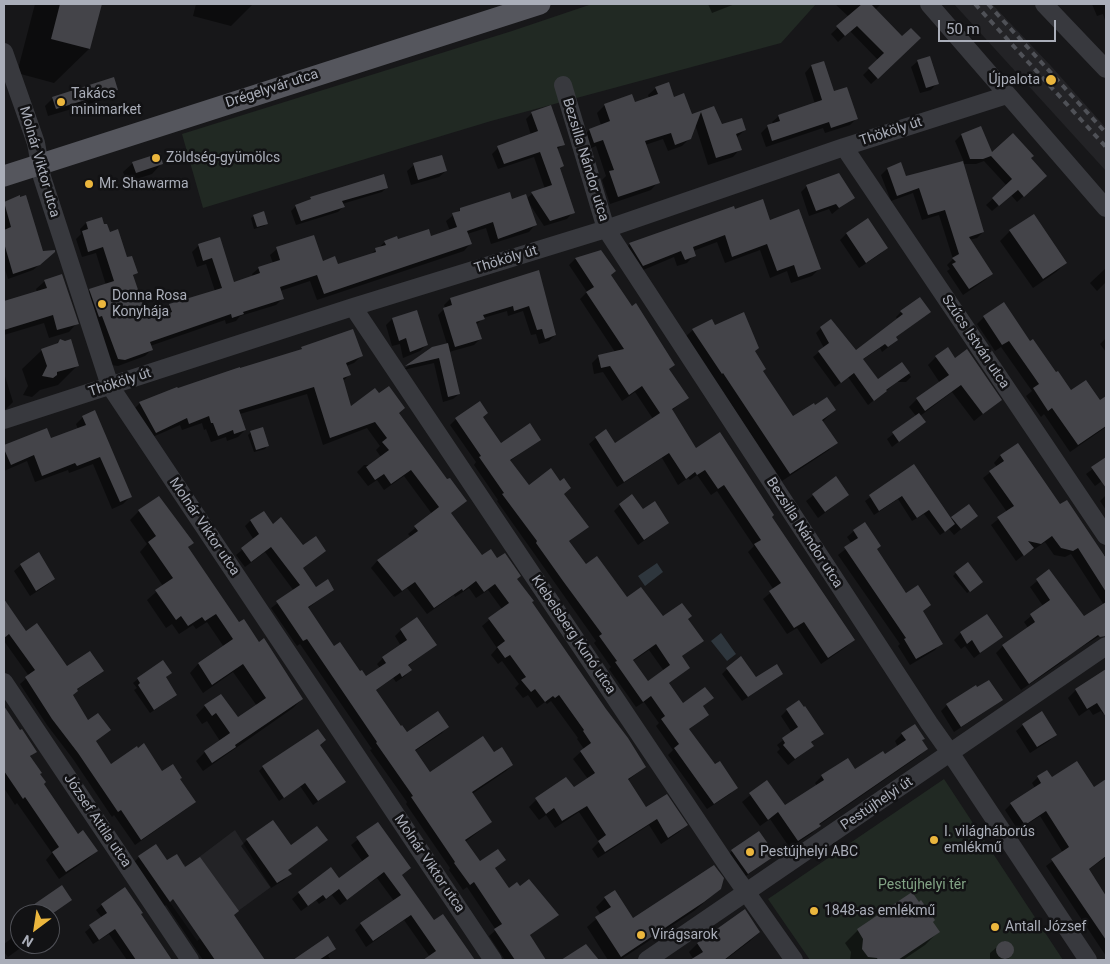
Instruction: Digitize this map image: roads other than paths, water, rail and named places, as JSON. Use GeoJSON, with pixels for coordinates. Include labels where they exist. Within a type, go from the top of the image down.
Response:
{"type":"FeatureCollection","features":[{"type":"Feature","properties":{"kind":"main road","name":"Drégelyvár utca"},"geometry":{"type":"LineString","coordinates":[[4,176],[540,4]]}},
{"type":"Feature","properties":{"kind":"street"},"geometry":{"type":"LineString","coordinates":[[929,4],[1106,208]]}},
{"type":"Feature","properties":{"kind":"street"},"geometry":{"type":"LineString","coordinates":[[1044,4],[1106,69]]}},
{"type":"Feature","properties":{"kind":"street","name":"Molnár Viktor utca"},"geometry":{"type":"LineString","coordinates":[[4,52],[29,123],[42,177],[110,386],[493,960]]}},
{"type":"Feature","properties":{"kind":"street","name":"Bezsilla Nándor utca"},"geometry":{"type":"LineString","coordinates":[[563,85],[606,229],[1084,959]]}},
{"type":"Feature","properties":{"kind":"street","name":"Thököly út"},"geometry":{"type":"LineString","coordinates":[[4,420],[606,229],[844,147],[1007,95]]}},
{"type":"Feature","properties":{"kind":"street","name":"Szűcs István utca"},"geometry":{"type":"LineString","coordinates":[[844,147],[1106,536]]}},
{"type":"Feature","properties":{"kind":"street","name":"Klebelsberg Kunó utca"},"geometry":{"type":"LineString","coordinates":[[354,308],[794,960]]}},
{"type":"Feature","properties":{"kind":"street","name":"Pestújhelyi út"},"geometry":{"type":"LineString","coordinates":[[647,960],[951,754],[1106,646]]}},
{"type":"Feature","properties":{"kind":"street","name":"József Attila utca"},"geometry":{"type":"LineString","coordinates":[[4,682],[190,960]]}},
{"type":"Feature","properties":{"kind":"railway"},"geometry":{"type":"LineString","coordinates":[[975,4],[1106,147]]}},
{"type":"Feature","properties":{"kind":"railway"},"geometry":{"type":"LineString","coordinates":[[988,4],[1106,133]]}},
{"type":"Feature","properties":{"kind":"place","name":"Újpalota"},"geometry":{"type":"Point","coordinates":[1051,80]}},
{"type":"Feature","properties":{"kind":"place","name":"Takács minimarket"},"geometry":{"type":"Point","coordinates":[61,102]}},
{"type":"Feature","properties":{"kind":"place","name":"Zöldség-gyümölcs"},"geometry":{"type":"Point","coordinates":[156,158]}},
{"type":"Feature","properties":{"kind":"place","name":"Mr. Shawarma"},"geometry":{"type":"Point","coordinates":[89,184]}},
{"type":"Feature","properties":{"kind":"place","name":"Donna Rosa Konyhája"},"geometry":{"type":"Point","coordinates":[102,304]}},
{"type":"Feature","properties":{"kind":"place","name":"I. világháborús emlékmű"},"geometry":{"type":"Point","coordinates":[934,840]}},
{"type":"Feature","properties":{"kind":"place","name":"Pestújhelyi ABC"},"geometry":{"type":"Point","coordinates":[750,852]}},
{"type":"Feature","properties":{"kind":"place","name":"1848-as emlékmű"},"geometry":{"type":"Point","coordinates":[814,911]}},
{"type":"Feature","properties":{"kind":"place","name":"Antall József"},"geometry":{"type":"Point","coordinates":[995,927]}},
{"type":"Feature","properties":{"kind":"place","name":"Virágsarok"},"geometry":{"type":"Point","coordinates":[641,935]}},
{"type":"Feature","properties":{"kind":"park label","name":"Pestújhelyi tér"},"geometry":{"type":"Point","coordinates":[922,885]}}]}
